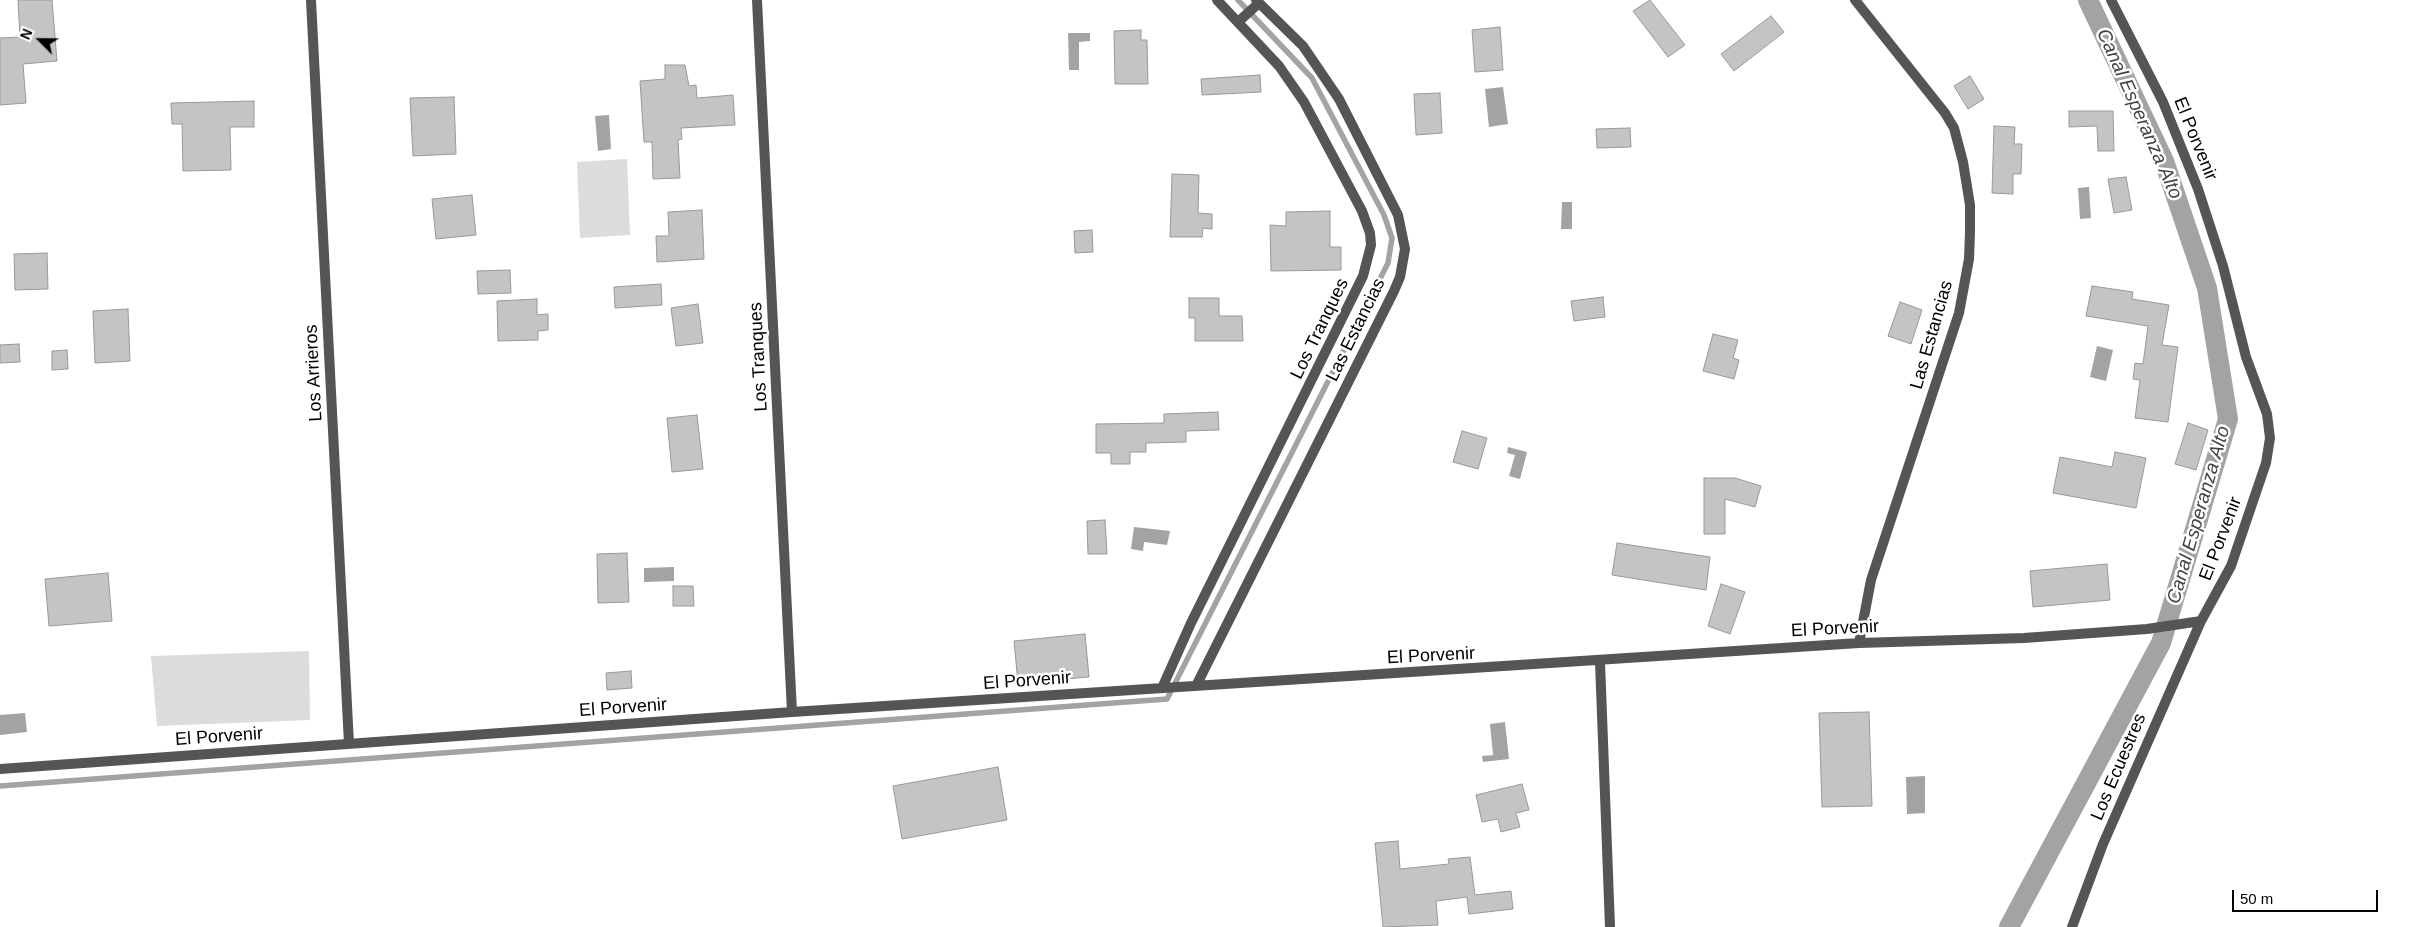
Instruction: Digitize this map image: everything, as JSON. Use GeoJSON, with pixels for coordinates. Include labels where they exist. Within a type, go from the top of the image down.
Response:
{"type":"FeatureCollection","features":[{"type":"Feature","properties":{"kind":"street","name":"Los Arrieros"},"geometry":{"type":"LineString","coordinates":[[311,0],[349,744]]}},
{"type":"Feature","properties":{"kind":"street","name":"Los Tranques"},"geometry":{"type":"LineString","coordinates":[[757,0],[792,712]]}},
{"type":"Feature","properties":{"kind":"street","name":"Los Tranques"},"geometry":{"type":"LineString","coordinates":[[1162,688],[1192,623],[1363,276],[1370,256],[1370,233],[1367,222],[1304,102],[1279,66],[1216,0]]}},
{"type":"Feature","properties":{"kind":"street","name":"Las Estancias"},"geometry":{"type":"LineString","coordinates":[[1856,0],[1945,113],[1954,128],[1964,162],[1970,205],[1970,232],[1965,286],[1959,313],[1872,580],[1859,643]]}},
{"type":"Feature","properties":{"kind":"street","name":"El Porvenir"},"geometry":{"type":"LineString","coordinates":[[0,768],[792,712],[1600,662],[1859,643],[2024,638],[2147,628],[2201,621],[2222,585],[2236,553],[2266,463],[2269,451],[2269,426],[2246,357],[2223,266],[2198,189],[2163,102],[2111,0]]}},
{"type":"Feature","properties":{"kind":"street"},"geometry":{"type":"LineString","coordinates":[[1238,22],[1258,1]]}},
{"type":"Feature","properties":{"kind":"street","name":"Las Estancias"},"geometry":{"type":"LineString","coordinates":[[1196,686],[1394,291],[1400,278],[1405,249],[1398,215],[1339,99],[1303,46],[1258,1]]}},
{"type":"Feature","properties":{"kind":"street","name":"Los Ecuestres"},"geometry":{"type":"LineString","coordinates":[[2072,927],[2104,844],[2201,621]]}},
{"type":"Feature","properties":{"kind":"street"},"geometry":{"type":"LineString","coordinates":[[1600,662],[1610,927]]}},
{"type":"Feature","properties":{"kind":"shaded area"},"geometry":{"type":"Polygon","coordinates":[[[1068,33],[1090,33],[1090,41],[1079,42],[1079,70],[1069,70],[1068,33]]]}},
{"type":"Feature","properties":{"kind":"shaded area"},"geometry":{"type":"Polygon","coordinates":[[[1503,87],[1508,124],[1489,127],[1485,89],[1503,87]]]}},
{"type":"Feature","properties":{"kind":"shaded area"},"geometry":{"type":"Polygon","coordinates":[[[609,115],[611,149],[598,151],[595,116],[609,115]]]}},
{"type":"Feature","properties":{"kind":"shaded area"},"geometry":{"type":"Polygon","coordinates":[[[627,159],[630,235],[580,238],[577,162],[627,159]]]}},
{"type":"Feature","properties":{"kind":"shaded area"},"geometry":{"type":"Polygon","coordinates":[[[2089,187],[2091,218],[2080,219],[2078,188],[2089,187]]]}},
{"type":"Feature","properties":{"kind":"shaded area"},"geometry":{"type":"Polygon","coordinates":[[[1562,202],[1572,202],[1572,229],[1561,229],[1562,202]]]}},
{"type":"Feature","properties":{"kind":"shaded area"},"geometry":{"type":"Polygon","coordinates":[[[2097,346],[2113,350],[2106,381],[2090,377],[2097,346]]]}},
{"type":"Feature","properties":{"kind":"shaded area"},"geometry":{"type":"Polygon","coordinates":[[[1508,447],[1527,452],[1520,479],[1509,476],[1515,455],[1507,453],[1508,447]]]}},
{"type":"Feature","properties":{"kind":"shaded area"},"geometry":{"type":"Polygon","coordinates":[[[1134,527],[1170,531],[1167,545],[1144,542],[1143,551],[1131,549],[1134,527]]]}},
{"type":"Feature","properties":{"kind":"shaded area"},"geometry":{"type":"Polygon","coordinates":[[[674,567],[674,581],[644,582],[644,568],[674,567]]]}},
{"type":"Feature","properties":{"kind":"shaded area"},"geometry":{"type":"Polygon","coordinates":[[[309,651],[310,720],[157,726],[151,656],[309,651]]]}},
{"type":"Feature","properties":{"kind":"shaded area"},"geometry":{"type":"Polygon","coordinates":[[[25,713],[27,732],[0,735],[0,715],[25,713]]]}},
{"type":"Feature","properties":{"kind":"shaded area"},"geometry":{"type":"Polygon","coordinates":[[[1505,722],[1509,759],[1483,762],[1482,756],[1493,755],[1490,724],[1505,722]]]}},
{"type":"Feature","properties":{"kind":"shaded area"},"geometry":{"type":"Polygon","coordinates":[[[1925,776],[1925,813],[1907,814],[1906,777],[1925,776]]]}},
{"type":"Feature","properties":{"kind":"building"},"geometry":{"type":"Polygon","coordinates":[[[18,0],[52,0],[57,61],[23,64],[26,103],[0,105],[0,38],[20,37],[18,0]]]}},
{"type":"Feature","properties":{"kind":"building"},"geometry":{"type":"Polygon","coordinates":[[[1650,0],[1685,45],[1668,57],[1633,11],[1650,0]]]}},
{"type":"Feature","properties":{"kind":"building"},"geometry":{"type":"Polygon","coordinates":[[[1771,16],[1784,32],[1734,71],[1721,54],[1771,16]]]}},
{"type":"Feature","properties":{"kind":"building"},"geometry":{"type":"Polygon","coordinates":[[[1500,27],[1503,70],[1475,72],[1472,30],[1500,27]]]}},
{"type":"Feature","properties":{"kind":"building"},"geometry":{"type":"Polygon","coordinates":[[[1141,30],[1141,40],[1147,40],[1148,84],[1115,84],[1114,31],[1141,30]]]}},
{"type":"Feature","properties":{"kind":"building"},"geometry":{"type":"Polygon","coordinates":[[[665,65],[685,65],[689,86],[696,85],[697,98],[733,95],[735,125],[681,128],[682,139],[678,140],[680,178],[653,179],[652,142],[644,142],[640,81],[665,79],[665,65]]]}},
{"type":"Feature","properties":{"kind":"building"},"geometry":{"type":"Polygon","coordinates":[[[1260,75],[1261,92],[1202,95],[1201,79],[1260,75]]]}},
{"type":"Feature","properties":{"kind":"building"},"geometry":{"type":"Polygon","coordinates":[[[1970,76],[1984,99],[1968,109],[1954,86],[1970,76]]]}},
{"type":"Feature","properties":{"kind":"building"},"geometry":{"type":"Polygon","coordinates":[[[1440,93],[1442,133],[1416,135],[1414,94],[1440,93]]]}},
{"type":"Feature","properties":{"kind":"building"},"geometry":{"type":"Polygon","coordinates":[[[454,97],[456,154],[413,156],[410,98],[454,97]]]}},
{"type":"Feature","properties":{"kind":"building"},"geometry":{"type":"Polygon","coordinates":[[[254,101],[254,127],[230,127],[231,170],[183,171],[182,124],[172,124],[171,103],[254,101]]]}},
{"type":"Feature","properties":{"kind":"building"},"geometry":{"type":"Polygon","coordinates":[[[2069,111],[2113,111],[2114,151],[2098,151],[2097,126],[2069,127],[2069,111]]]}},
{"type":"Feature","properties":{"kind":"building"},"geometry":{"type":"Polygon","coordinates":[[[1994,126],[2015,127],[2014,144],[2022,144],[2021,174],[2013,174],[2013,194],[1992,193],[1994,126]]]}},
{"type":"Feature","properties":{"kind":"building"},"geometry":{"type":"Polygon","coordinates":[[[1630,128],[1631,147],[1597,148],[1596,129],[1630,128]]]}},
{"type":"Feature","properties":{"kind":"building"},"geometry":{"type":"Polygon","coordinates":[[[1172,174],[1199,175],[1198,213],[1212,214],[1212,229],[1203,228],[1202,237],[1170,237],[1172,174]]]}},
{"type":"Feature","properties":{"kind":"building"},"geometry":{"type":"Polygon","coordinates":[[[2126,177],[2132,210],[2114,213],[2108,179],[2126,177]]]}},
{"type":"Feature","properties":{"kind":"building"},"geometry":{"type":"Polygon","coordinates":[[[472,195],[476,235],[436,239],[432,199],[472,195]]]}},
{"type":"Feature","properties":{"kind":"building"},"geometry":{"type":"Polygon","coordinates":[[[702,210],[704,259],[657,262],[656,236],[669,236],[668,212],[702,210]]]}},
{"type":"Feature","properties":{"kind":"building"},"geometry":{"type":"Polygon","coordinates":[[[1330,211],[1330,247],[1341,247],[1341,270],[1271,271],[1270,225],[1286,226],[1286,212],[1330,211]]]}},
{"type":"Feature","properties":{"kind":"building"},"geometry":{"type":"Polygon","coordinates":[[[1092,230],[1093,252],[1075,253],[1074,231],[1092,230]]]}},
{"type":"Feature","properties":{"kind":"building"},"geometry":{"type":"Polygon","coordinates":[[[47,253],[48,289],[15,290],[14,254],[47,253]]]}},
{"type":"Feature","properties":{"kind":"building"},"geometry":{"type":"Polygon","coordinates":[[[510,270],[511,293],[478,294],[477,271],[510,270]]]}},
{"type":"Feature","properties":{"kind":"building"},"geometry":{"type":"Polygon","coordinates":[[[661,284],[662,305],[615,308],[614,287],[661,284]]]}},
{"type":"Feature","properties":{"kind":"building"},"geometry":{"type":"Polygon","coordinates":[[[2092,286],[2133,292],[2132,299],[2169,305],[2162,345],[2178,347],[2168,422],[2135,418],[2140,380],[2133,379],[2135,363],[2143,364],[2148,326],[2086,316],[2092,286]]]}},
{"type":"Feature","properties":{"kind":"building"},"geometry":{"type":"Polygon","coordinates":[[[1603,297],[1605,317],[1574,321],[1571,301],[1603,297]]]}},
{"type":"Feature","properties":{"kind":"building"},"geometry":{"type":"Polygon","coordinates":[[[1189,298],[1219,298],[1219,316],[1242,316],[1243,341],[1195,341],[1195,318],[1189,318],[1189,298]]]}},
{"type":"Feature","properties":{"kind":"building"},"geometry":{"type":"Polygon","coordinates":[[[537,299],[537,315],[548,314],[548,330],[538,331],[538,340],[498,341],[497,301],[537,299]]]}},
{"type":"Feature","properties":{"kind":"building"},"geometry":{"type":"Polygon","coordinates":[[[1900,302],[1922,310],[1911,344],[1888,336],[1900,302]]]}},
{"type":"Feature","properties":{"kind":"building"},"geometry":{"type":"Polygon","coordinates":[[[698,304],[703,343],[676,346],[671,308],[698,304]]]}},
{"type":"Feature","properties":{"kind":"building"},"geometry":{"type":"Polygon","coordinates":[[[128,309],[130,361],[95,363],[93,311],[128,309]]]}},
{"type":"Feature","properties":{"kind":"building"},"geometry":{"type":"Polygon","coordinates":[[[1713,334],[1738,340],[1733,358],[1739,360],[1734,379],[1703,371],[1713,334]]]}},
{"type":"Feature","properties":{"kind":"building"},"geometry":{"type":"Polygon","coordinates":[[[19,344],[20,362],[0,363],[0,345],[19,344]]]}},
{"type":"Feature","properties":{"kind":"building"},"geometry":{"type":"Polygon","coordinates":[[[67,350],[68,369],[52,370],[52,351],[67,350]]]}},
{"type":"Feature","properties":{"kind":"building"},"geometry":{"type":"Polygon","coordinates":[[[1218,412],[1219,430],[1186,431],[1186,442],[1146,443],[1146,452],[1130,452],[1130,464],[1111,464],[1111,453],[1096,453],[1096,424],[1164,423],[1164,414],[1218,412]]]}},
{"type":"Feature","properties":{"kind":"building"},"geometry":{"type":"Polygon","coordinates":[[[697,415],[703,469],[672,472],[667,418],[697,415]]]}},
{"type":"Feature","properties":{"kind":"building"},"geometry":{"type":"Polygon","coordinates":[[[2188,423],[2208,430],[2196,470],[2175,464],[2188,423]]]}},
{"type":"Feature","properties":{"kind":"building"},"geometry":{"type":"Polygon","coordinates":[[[1462,431],[1487,438],[1478,469],[1453,462],[1462,431]]]}},
{"type":"Feature","properties":{"kind":"building"},"geometry":{"type":"Polygon","coordinates":[[[2115,452],[2146,458],[2136,508],[2053,493],[2060,457],[2112,467],[2115,452]]]}},
{"type":"Feature","properties":{"kind":"building"},"geometry":{"type":"Polygon","coordinates":[[[1704,478],[1735,478],[1761,486],[1755,507],[1725,499],[1725,534],[1704,534],[1704,478]]]}},
{"type":"Feature","properties":{"kind":"building"},"geometry":{"type":"Polygon","coordinates":[[[1105,520],[1107,554],[1088,554],[1087,521],[1105,520]]]}},
{"type":"Feature","properties":{"kind":"building"},"geometry":{"type":"Polygon","coordinates":[[[1617,543],[1710,557],[1706,590],[1612,575],[1617,543]]]}},
{"type":"Feature","properties":{"kind":"building"},"geometry":{"type":"Polygon","coordinates":[[[627,553],[629,602],[598,603],[597,554],[627,553]]]}},
{"type":"Feature","properties":{"kind":"building"},"geometry":{"type":"Polygon","coordinates":[[[2107,564],[2110,600],[2033,607],[2030,571],[2107,564]]]}},
{"type":"Feature","properties":{"kind":"building"},"geometry":{"type":"Polygon","coordinates":[[[108,573],[112,621],[49,626],[45,579],[108,573]]]}},
{"type":"Feature","properties":{"kind":"building"},"geometry":{"type":"Polygon","coordinates":[[[1721,584],[1745,592],[1730,634],[1708,626],[1721,584]]]}},
{"type":"Feature","properties":{"kind":"building"},"geometry":{"type":"Polygon","coordinates":[[[673,586],[693,586],[694,606],[673,606],[673,586]]]}},
{"type":"Feature","properties":{"kind":"building"},"geometry":{"type":"Polygon","coordinates":[[[1085,634],[1089,677],[1018,683],[1014,641],[1085,634]]]}},
{"type":"Feature","properties":{"kind":"building"},"geometry":{"type":"Polygon","coordinates":[[[631,671],[632,688],[607,690],[606,673],[631,671]]]}},
{"type":"Feature","properties":{"kind":"building"},"geometry":{"type":"Polygon","coordinates":[[[1869,712],[1872,806],[1822,807],[1819,713],[1869,712]]]}},
{"type":"Feature","properties":{"kind":"building"},"geometry":{"type":"Polygon","coordinates":[[[998,767],[1007,820],[902,839],[893,786],[998,767]]]}},
{"type":"Feature","properties":{"kind":"building"},"geometry":{"type":"Polygon","coordinates":[[[1522,784],[1529,810],[1516,813],[1520,827],[1501,832],[1498,819],[1482,822],[1476,795],[1522,784]]]}},
{"type":"Feature","properties":{"kind":"building"},"geometry":{"type":"Polygon","coordinates":[[[1398,841],[1400,869],[1449,864],[1448,859],[1470,857],[1475,895],[1511,891],[1513,909],[1469,914],[1467,897],[1436,901],[1438,925],[1383,927],[1375,843],[1398,841]]]}},
{"type":"Feature","properties":{"kind":"waterway"},"geometry":{"type":"LineString","coordinates":[[0,786],[1167,699],[1388,263],[1392,238],[1384,215],[1312,78],[1238,0]]}},
{"type":"Feature","properties":{"kind":"waterway","name":"Canal Esperanza Alto"},"geometry":{"type":"LineString","coordinates":[[2009,927],[2161,643],[2228,419],[2207,288],[2164,161],[2088,0]]}}]}
